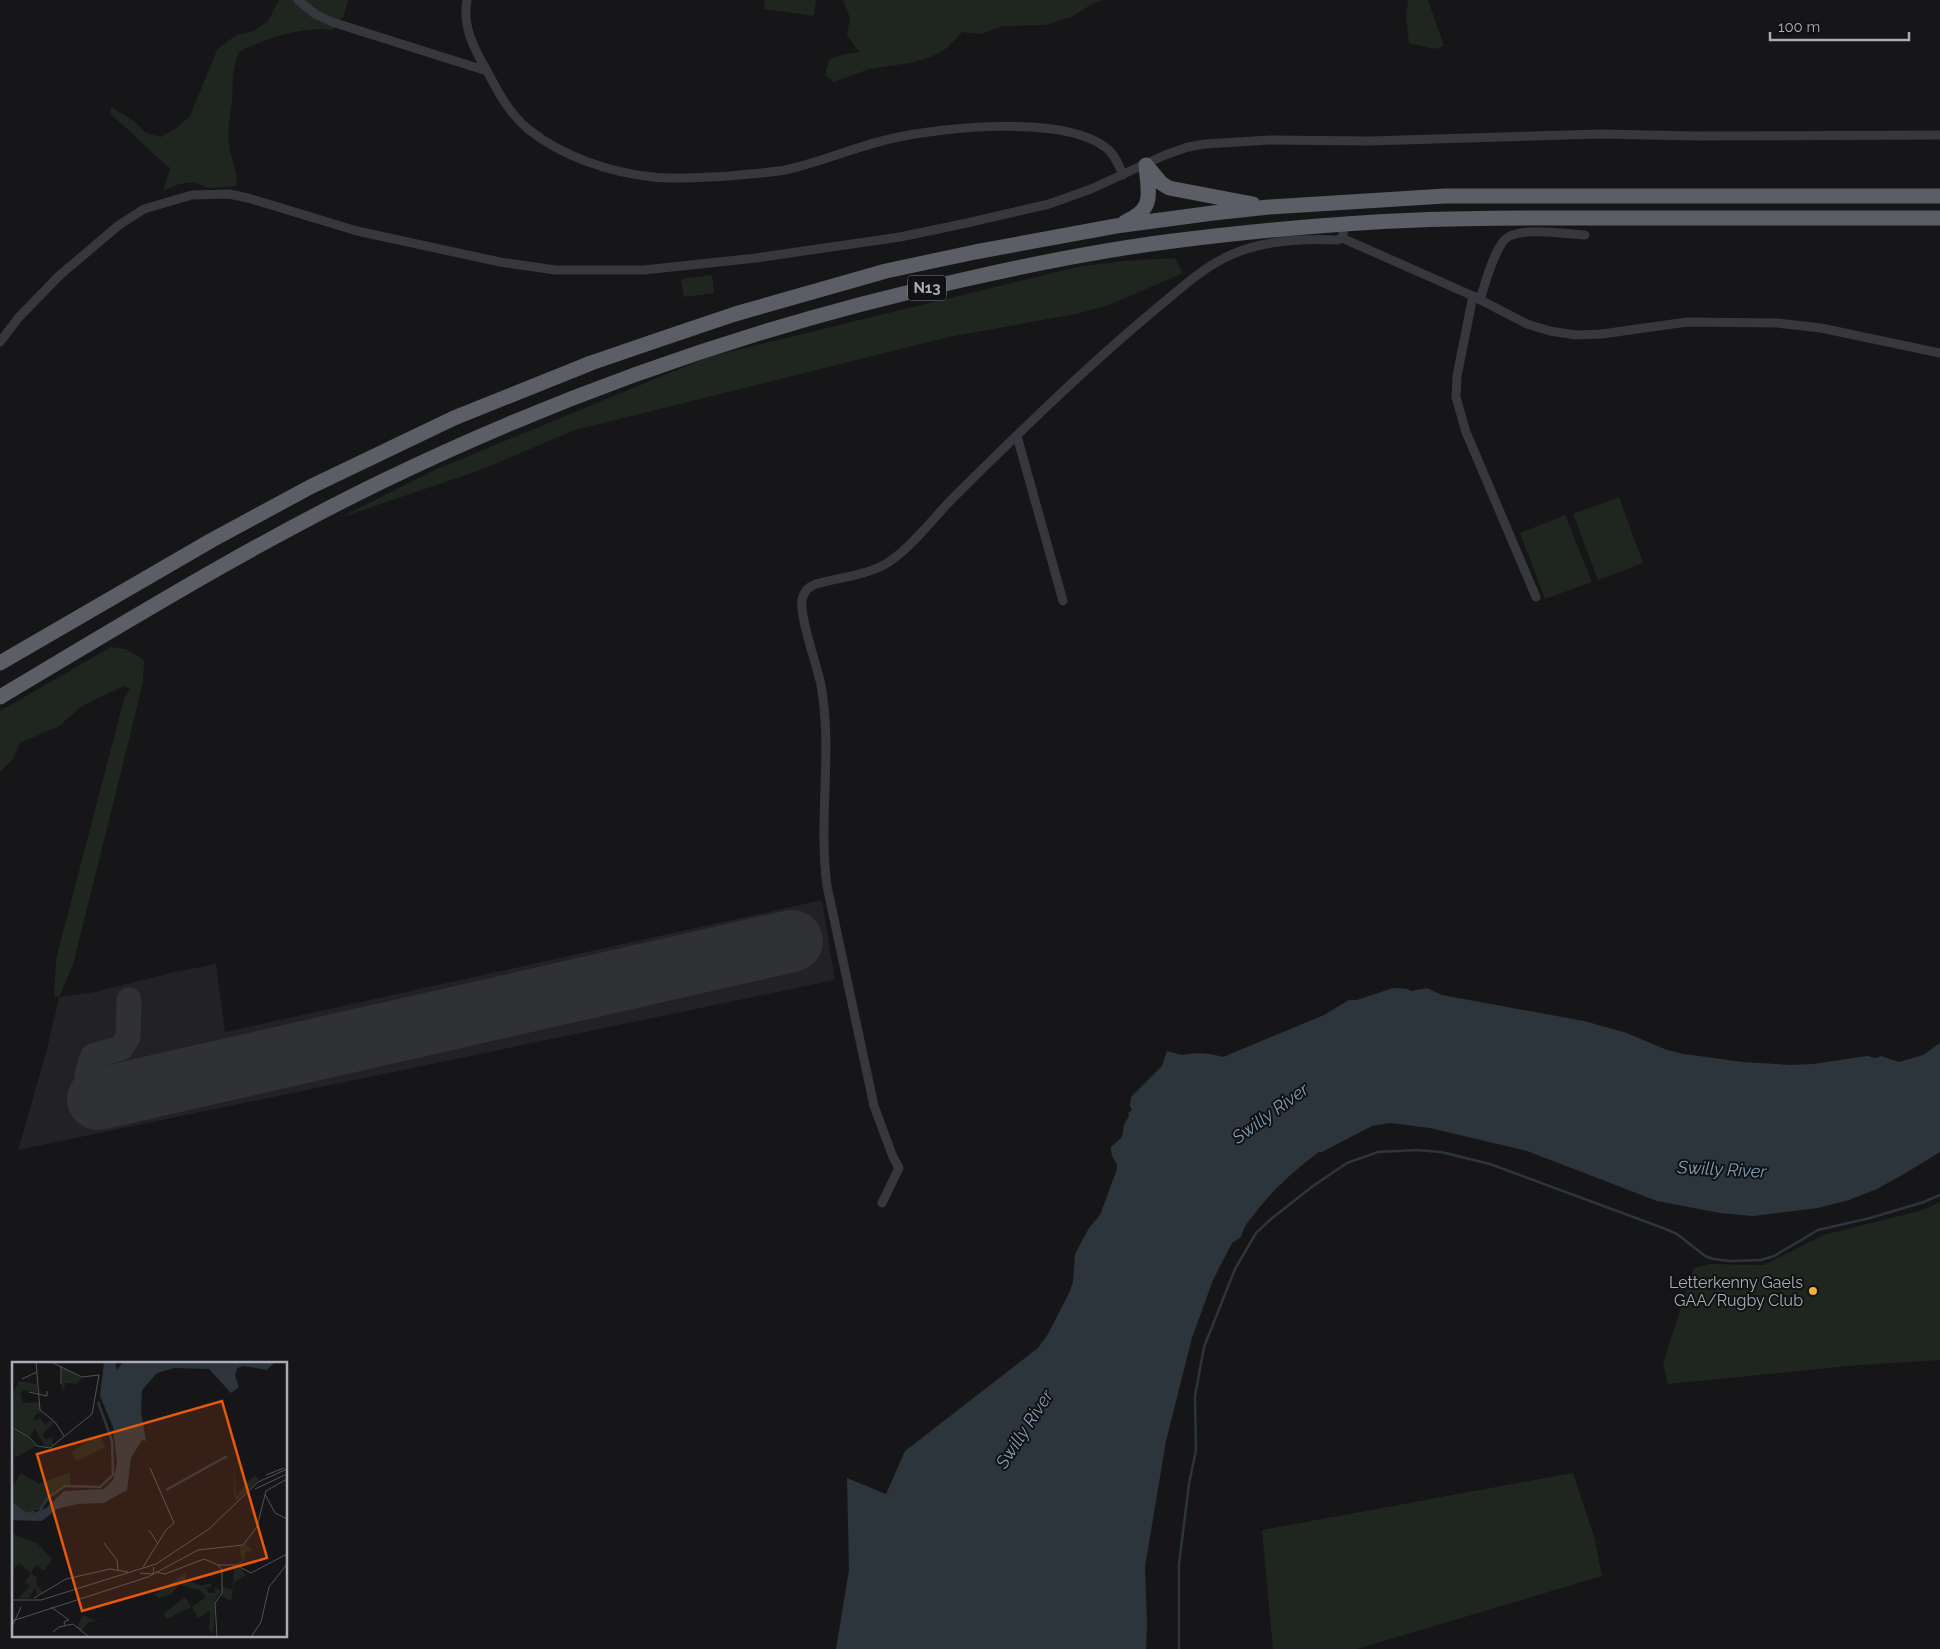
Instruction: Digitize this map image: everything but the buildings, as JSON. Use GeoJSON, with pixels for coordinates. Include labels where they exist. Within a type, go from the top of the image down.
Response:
{"type":"FeatureCollection","features":[{"type":"Feature","properties":{"kind":"highway"},"geometry":{"type":"LineString","coordinates":[[1146,165],[1161,183],[1169,188],[1269,207]]}},
{"type":"Feature","properties":{"kind":"highway"},"geometry":{"type":"LineString","coordinates":[[1116,226],[1136,218],[1144,209],[1148,192],[1146,165]]}},
{"type":"Feature","properties":{"kind":"highway","name":"N13"},"geometry":{"type":"LineString","coordinates":[[0,663],[212,540],[310,487],[454,418],[591,363],[736,314],[886,271],[975,252],[1116,226],[1269,207],[1446,196],[1940,196]]}},
{"type":"Feature","properties":{"kind":"highway","name":"N13"},"geometry":{"type":"LineString","coordinates":[[0,697],[279,534],[383,481],[476,438],[542,410],[676,360],[821,315],[898,294],[1020,266],[1162,243],[1344,231],[1486,218],[1940,218]]}},
{"type":"Feature","properties":{"kind":"street"},"geometry":{"type":"LineString","coordinates":[[298,0],[315,14],[332,22],[487,71]]}},
{"type":"Feature","properties":{"kind":"street"},"geometry":{"type":"LineString","coordinates":[[467,0],[466,19],[470,40],[502,99],[512,112],[528,129],[549,143],[573,155],[608,168],[633,174],[677,178],[768,173],[805,165],[861,146],[907,135],[967,128],[1028,126],[1064,131],[1093,140],[1106,147],[1114,156],[1124,175]]}},
{"type":"Feature","properties":{"kind":"street"},"geometry":{"type":"LineString","coordinates":[[0,342],[19,317],[54,282],[119,225],[144,209],[192,195],[229,194],[248,198],[358,231],[500,262],[555,270],[644,270],[900,237],[1049,204],[1091,189],[1165,155],[1188,147],[1206,144],[1270,140],[1369,140],[1600,134],[1940,135]]}},
{"type":"Feature","properties":{"kind":"street"},"geometry":{"type":"LineString","coordinates":[[882,1203],[899,1168],[874,1106],[827,886],[823,852],[824,704],[816,664],[803,616],[802,602],[804,594],[812,586],[874,569],[894,558],[1017,436],[1138,324],[1215,263],[1233,254],[1264,243],[1296,240],[1337,240],[1344,231],[1527,324],[1550,332],[1576,336],[1687,322],[1777,322],[1821,328],[1940,353]]}},
{"type":"Feature","properties":{"kind":"street"},"geometry":{"type":"LineString","coordinates":[[1536,598],[1466,432],[1456,397],[1457,376],[1476,298],[1500,246],[1508,237],[1529,232],[1585,235]]}},
{"type":"Feature","properties":{"kind":"street"},"geometry":{"type":"LineString","coordinates":[[1017,436],[1063,601]]}},
{"type":"Feature","properties":{"kind":"shaded area"},"geometry":{"type":"Polygon","coordinates":[[[279,0],[348,0],[344,15],[333,30],[309,30],[285,34],[239,52],[234,70],[228,133],[237,181],[236,186],[209,188],[193,182],[179,184],[163,191],[170,168],[110,114],[111,107],[134,121],[146,133],[161,137],[178,127],[190,116],[217,50],[237,35],[254,31],[268,21],[279,0]]]}},
{"type":"Feature","properties":{"kind":"shaded area"},"geometry":{"type":"Polygon","coordinates":[[[765,0],[816,0],[814,16],[764,9],[765,0]]]}},
{"type":"Feature","properties":{"kind":"shaded area"},"geometry":{"type":"Polygon","coordinates":[[[843,0],[1103,0],[1092,4],[1071,17],[1045,25],[1003,26],[981,34],[962,32],[947,48],[931,57],[910,63],[869,69],[834,82],[825,75],[829,60],[841,55],[859,52],[847,35],[850,18],[843,0]]]}},
{"type":"Feature","properties":{"kind":"shaded area"},"geometry":{"type":"Polygon","coordinates":[[[1408,0],[1428,0],[1444,46],[1435,49],[1409,43],[1406,17],[1408,0]]]}},
{"type":"Feature","properties":{"kind":"shaded area"},"geometry":{"type":"Polygon","coordinates":[[[1175,258],[1183,273],[1109,305],[1076,314],[949,337],[575,430],[478,471],[339,518],[437,469],[708,357],[1077,267],[1122,261],[1175,258]]]}},
{"type":"Feature","properties":{"kind":"shaded area"},"geometry":{"type":"Polygon","coordinates":[[[712,275],[714,293],[684,297],[681,279],[712,275]]]}},
{"type":"Feature","properties":{"kind":"shaded area"},"geometry":{"type":"Polygon","coordinates":[[[1619,497],[1643,563],[1598,580],[1573,514],[1619,497]]]}},
{"type":"Feature","properties":{"kind":"shaded area"},"geometry":{"type":"Polygon","coordinates":[[[1565,515],[1592,582],[1545,599],[1520,533],[1565,515]]]}},
{"type":"Feature","properties":{"kind":"shaded area"},"geometry":{"type":"Polygon","coordinates":[[[111,647],[126,649],[144,660],[143,683],[73,965],[59,997],[54,996],[56,959],[124,699],[130,688],[124,686],[82,706],[59,726],[20,743],[13,759],[0,772],[0,711],[111,647]]]}},
{"type":"Feature","properties":{"kind":"shaded area"},"geometry":{"type":"Polygon","coordinates":[[[822,900],[835,980],[18,1150],[47,1049],[59,997],[95,992],[216,964],[225,1032],[822,900]]]}},
{"type":"Feature","properties":{"kind":"shaded area","name":"Letterkenny Gaels GAA/Rugby Club"},"geometry":{"type":"Polygon","coordinates":[[[1940,1202],[1940,1360],[1860,1365],[1668,1384],[1663,1363],[1694,1268],[1709,1264],[1764,1265],[1823,1235],[1923,1210],[1940,1202]]]}},
{"type":"Feature","properties":{"kind":"shaded area"},"geometry":{"type":"Polygon","coordinates":[[[1573,1473],[1594,1536],[1602,1576],[1357,1649],[1273,1649],[1262,1530],[1573,1473]]]}},
{"type":"Feature","properties":{"kind":"water","name":"Swilly River"},"geometry":{"type":"Polygon","coordinates":[[[1393,988],[1411,991],[1427,988],[1442,995],[1584,1021],[1627,1033],[1667,1050],[1743,1062],[1791,1065],[1881,1056],[1899,1062],[1923,1055],[1940,1043],[1940,1152],[1877,1189],[1849,1200],[1818,1208],[1753,1216],[1720,1213],[1657,1201],[1527,1151],[1430,1128],[1390,1123],[1372,1126],[1319,1152],[1280,1185],[1248,1221],[1241,1237],[1232,1243],[1213,1280],[1192,1338],[1166,1441],[1145,1567],[1146,1649],[836,1649],[849,1570],[847,1478],[886,1494],[905,1451],[1038,1348],[1048,1334],[1069,1293],[1073,1282],[1075,1254],[1089,1228],[1100,1215],[1117,1169],[1117,1164],[1112,1157],[1111,1147],[1122,1137],[1124,1125],[1129,1116],[1128,1113],[1132,1110],[1130,1106],[1131,1097],[1162,1066],[1167,1051],[1182,1055],[1197,1053],[1223,1057],[1324,1015],[1349,1000],[1357,1000],[1393,988]]]}},
{"type":"Feature","properties":{"kind":"waterway"},"geometry":{"type":"LineString","coordinates":[[1179,1649],[1179,1564],[1189,1484],[1196,1450],[1195,1396],[1204,1347],[1235,1269],[1256,1233],[1313,1186],[1347,1163],[1378,1152],[1417,1150],[1441,1152],[1490,1164],[1663,1228],[1677,1234],[1705,1256],[1730,1261],[1761,1260],[1774,1256],[1818,1230],[1870,1218],[1924,1202],[1940,1195]]}},
{"type":"Feature","properties":{"kind":"taxiway"},"geometry":{"type":"LineString","coordinates":[[98,1099],[90,1096],[88,1091],[87,1076],[89,1066],[93,1056],[121,1048],[128,1037],[129,1000]]}},
{"type":"Feature","properties":{"kind":"runway"},"geometry":{"type":"LineString","coordinates":[[98,1099],[792,941]]}},
{"type":"Feature","properties":{"kind":"place","name":"Letterkenny Gaels GAA/Rugby Club"},"geometry":{"type":"Point","coordinates":[1813,1291]}}]}
